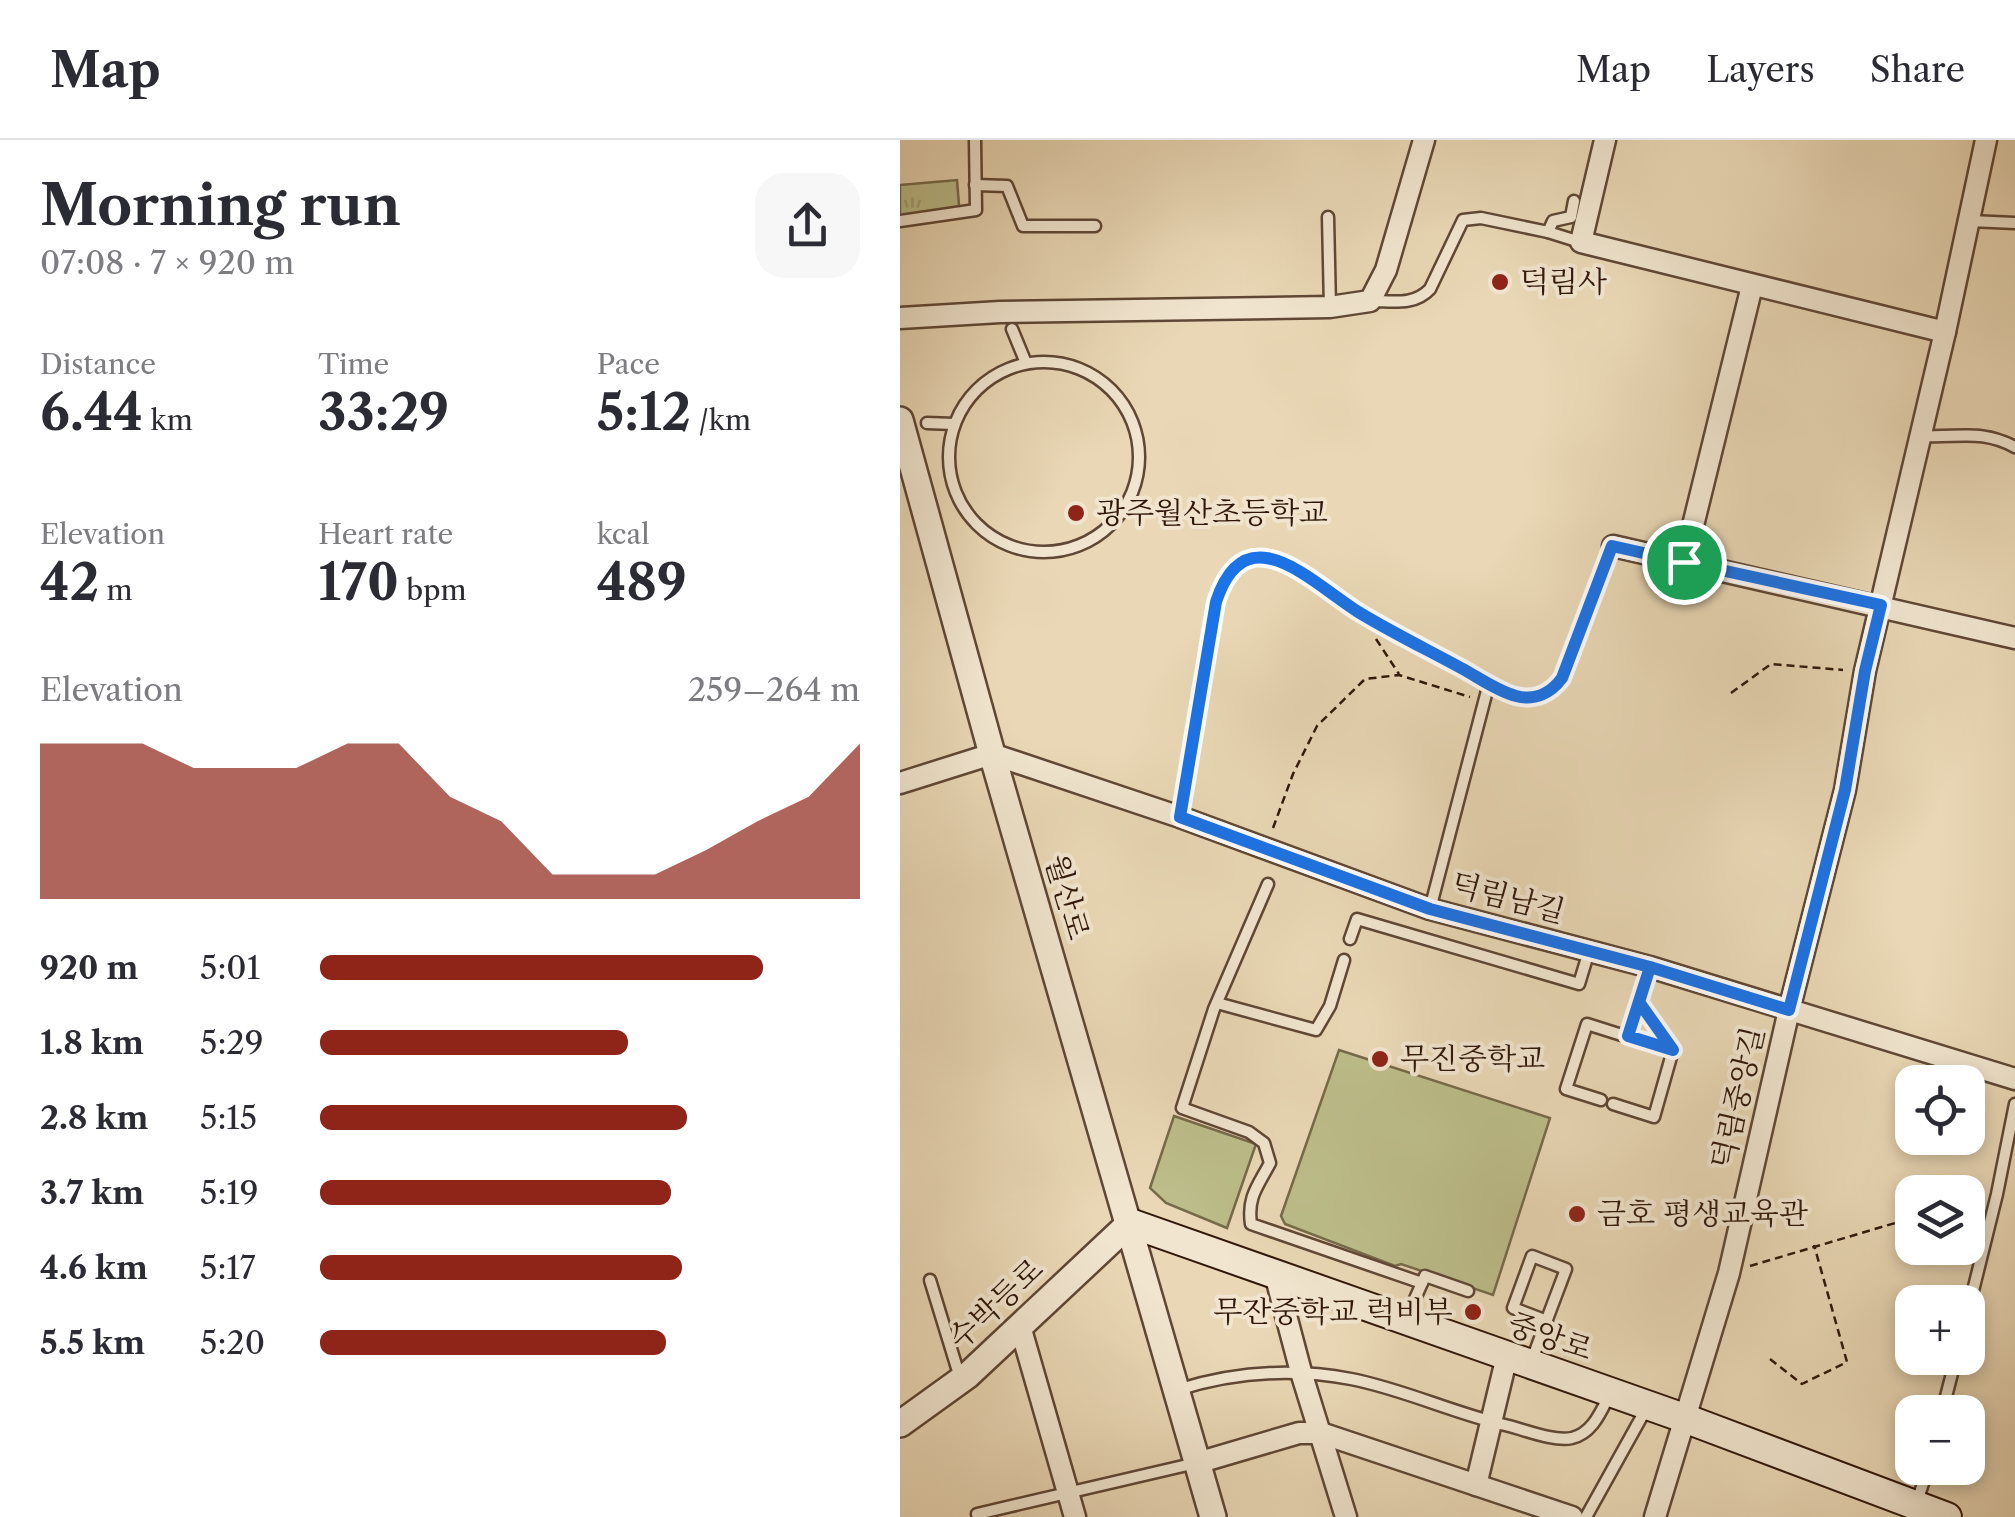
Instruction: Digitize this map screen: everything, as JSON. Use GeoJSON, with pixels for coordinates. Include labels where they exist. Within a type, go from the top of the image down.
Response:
{"type":"FeatureCollection","features":[{"type":"Feature","properties":{"kind":"main road","name":"중앙로"},"geometry":{"type":"LineString","coordinates":[[1130,1223],[1684,1418],[1914,1511],[1948,1517]]}},
{"type":"Feature","properties":{"kind":"street"},"geometry":{"type":"LineString","coordinates":[[900,318],[1006,320],[1370,301],[1386,270],[1424,140]]}},
{"type":"Feature","properties":{"kind":"street"},"geometry":{"type":"LineString","coordinates":[[1606,140],[1581,242],[1945,332]]}},
{"type":"Feature","properties":{"kind":"street","name":"덕림중앙길"},"geometry":{"type":"LineString","coordinates":[[1655,1517],[1729,1273],[1789,1010],[1845,790],[1865,671],[1922,436],[1986,140]]}},
{"type":"Feature","properties":{"kind":"street"},"geometry":{"type":"LineString","coordinates":[[1684,562],[1752,286]]}},
{"type":"Feature","properties":{"kind":"street","name":"월산로"},"geometry":{"type":"LineString","coordinates":[[900,420],[992,754],[1213,1517]]}},
{"type":"Feature","properties":{"kind":"street"},"geometry":{"type":"LineString","coordinates":[[1612,546],[2015,638]]}},
{"type":"Feature","properties":{"kind":"street"},"geometry":{"type":"LineString","coordinates":[[900,783],[992,754]]}},
{"type":"Feature","properties":{"kind":"street","name":"덕림남길"},"geometry":{"type":"LineString","coordinates":[[992,754],[1180,817],[1430,909],[1650,967],[2015,1078]]}},
{"type":"Feature","properties":{"kind":"street","name":"수박등로"},"geometry":{"type":"LineString","coordinates":[[900,1424],[968,1375],[1130,1223]]}},
{"type":"Feature","properties":{"kind":"street"},"geometry":{"type":"LineString","coordinates":[[1275,1274],[1346,1517]]}},
{"type":"Feature","properties":{"kind":"street"},"geometry":{"type":"LineString","coordinates":[[1020,1326],[1075,1517]]}},
{"type":"Feature","properties":{"kind":"street"},"geometry":{"type":"LineString","coordinates":[[1476,1485],[1490,1421],[1519,1360]]}},
{"type":"Feature","properties":{"kind":"street"},"geometry":{"type":"LineString","coordinates":[[1197,1463],[1299,1433],[1320,1433],[1476,1485],[1527,1510],[1572,1517]]}},
{"type":"Feature","properties":{"kind":"lane"},"geometry":{"type":"LineString","coordinates":[[900,221],[976,210],[975,140]]}},
{"type":"Feature","properties":{"kind":"lane"},"geometry":{"type":"LineString","coordinates":[[975,185],[1007,186],[1023,226],[1095,226]]}},
{"type":"Feature","properties":{"kind":"lane"},"geometry":{"type":"LineString","coordinates":[[1548,232],[1553,221],[1571,217],[1574,201]]}},
{"type":"Feature","properties":{"kind":"lane"},"geometry":{"type":"LineString","coordinates":[[1328,217],[1330,306]]}},
{"type":"Feature","properties":{"kind":"lane"},"geometry":{"type":"LineString","coordinates":[[1370,301],[1422,298],[1463,220],[1481,218],[1581,242]]}},
{"type":"Feature","properties":{"kind":"lane"},"geometry":{"type":"LineString","coordinates":[[1970,221],[2015,223]]}},
{"type":"Feature","properties":{"kind":"lane"},"geometry":{"type":"LineString","coordinates":[[1006,320],[1026,363]]}},
{"type":"Feature","properties":{"kind":"lane"},"geometry":{"type":"LineString","coordinates":[[1058,362],[1089,372],[1115,392],[1132,420],[1140,451],[1136,483],[1123,512],[1100,535],[1071,549],[1039,553],[1009,546],[982,531],[962,508],[950,479],[948,448],[954,424],[973,392],[997,374],[1026,363],[1058,362]]}},
{"type":"Feature","properties":{"kind":"lane"},"geometry":{"type":"LineString","coordinates":[[927,422],[954,424]]}},
{"type":"Feature","properties":{"kind":"lane"},"geometry":{"type":"LineString","coordinates":[[1922,436],[1987,434],[2015,447]]}},
{"type":"Feature","properties":{"kind":"lane"},"geometry":{"type":"LineString","coordinates":[[1180,817],[1216,602],[1223,580],[1250,559],[1271,559],[1309,575],[1358,612],[1489,684],[1516,696],[1542,696],[1562,678],[1612,546]]}},
{"type":"Feature","properties":{"kind":"lane"},"geometry":{"type":"LineString","coordinates":[[1430,909],[1489,684]]}},
{"type":"Feature","properties":{"kind":"lane"},"geometry":{"type":"LineString","coordinates":[[1268,884],[1217,1003],[1182,1108],[1249,1132],[1264,1143],[1270,1163],[1253,1187],[1251,1224],[1422,1283]]}},
{"type":"Feature","properties":{"kind":"lane"},"geometry":{"type":"LineString","coordinates":[[1350,939],[1358,919],[1579,984],[1589,951]]}},
{"type":"Feature","properties":{"kind":"lane"},"geometry":{"type":"LineString","coordinates":[[1217,1003],[1316,1030],[1330,1006],[1344,960]]}},
{"type":"Feature","properties":{"kind":"lane"},"geometry":{"type":"LineString","coordinates":[[1628,1036],[1650,967]]}},
{"type":"Feature","properties":{"kind":"lane"},"geometry":{"type":"LineString","coordinates":[[1639,1002],[1673,1050]]}},
{"type":"Feature","properties":{"kind":"lane"},"geometry":{"type":"LineString","coordinates":[[1587,1024],[1673,1050],[1654,1117],[1566,1089],[1587,1024]]}},
{"type":"Feature","properties":{"kind":"lane"},"geometry":{"type":"LineString","coordinates":[[1974,1285],[2015,1104]]}},
{"type":"Feature","properties":{"kind":"lane"},"geometry":{"type":"LineString","coordinates":[[1519,1360],[1546,1321],[1566,1269],[1532,1256],[1512,1308],[1546,1321]]}},
{"type":"Feature","properties":{"kind":"lane"},"geometry":{"type":"LineString","coordinates":[[1405,1320],[1425,1276],[1468,1291]]}},
{"type":"Feature","properties":{"kind":"lane"},"geometry":{"type":"LineString","coordinates":[[930,1280],[957,1368],[968,1375]]}},
{"type":"Feature","properties":{"kind":"lane"},"geometry":{"type":"LineString","coordinates":[[1178,1390],[1212,1379],[1301,1372],[1353,1380],[1568,1440],[1584,1433],[1596,1420],[1610,1393]]}},
{"type":"Feature","properties":{"kind":"lane"},"geometry":{"type":"LineString","coordinates":[[1586,1517],[1648,1406]]}},
{"type":"Feature","properties":{"kind":"lane"},"geometry":{"type":"LineString","coordinates":[[977,1514],[1197,1463]]}},
{"type":"Feature","properties":{"kind":"lane"},"geometry":{"type":"LineString","coordinates":[[1914,1511],[1922,1485]]}},
{"type":"Feature","properties":{"kind":"path"},"geometry":{"type":"LineString","coordinates":[[1358,612],[1400,676]]}},
{"type":"Feature","properties":{"kind":"path"},"geometry":{"type":"LineString","coordinates":[[1731,693],[1770,664],[1865,671]]}},
{"type":"Feature","properties":{"kind":"path"},"geometry":{"type":"LineString","coordinates":[[1265,848],[1317,726],[1365,680],[1400,676],[1484,701]]}},
{"type":"Feature","properties":{"kind":"path"},"geometry":{"type":"LineString","coordinates":[[1729,1273],[1895,1223]]}},
{"type":"Feature","properties":{"kind":"path"},"geometry":{"type":"LineString","coordinates":[[1770,1359],[1802,1384],[1847,1362],[1814,1245]]}},
{"type":"Feature","properties":{"kind":"green space"},"geometry":{"type":"Polygon","coordinates":[[[957,180],[960,218],[900,222],[900,185],[957,180]]]}},
{"type":"Feature","properties":{"kind":"green space"},"geometry":{"type":"Polygon","coordinates":[[[1339,1050],[1550,1118],[1493,1295],[1401,1264],[1395,1266],[1285,1224],[1281,1216],[1339,1050]]]}},
{"type":"Feature","properties":{"kind":"green space"},"geometry":{"type":"Polygon","coordinates":[[[1174,1116],[1256,1144],[1227,1228],[1166,1203],[1150,1188],[1174,1116]]]}},
{"type":"Feature","properties":{"kind":"place","name":"덕림사"},"geometry":{"type":"Point","coordinates":[1500,282]}},
{"type":"Feature","properties":{"kind":"place","name":"광주월산초등학교"},"geometry":{"type":"Point","coordinates":[1076,513]}},
{"type":"Feature","properties":{"kind":"place","name":"무진중학교"},"geometry":{"type":"Point","coordinates":[1380,1059]}},
{"type":"Feature","properties":{"kind":"place","name":"금호 평생교육관"},"geometry":{"type":"Point","coordinates":[1577,1214]}},
{"type":"Feature","properties":{"kind":"place","name":"무잔중학교 럭비부"},"geometry":{"type":"Point","coordinates":[1473,1312]}},
{"type":"Feature","properties":{"kind":"route"},"geometry":{"type":"LineString","coordinates":[[1684,562],[1612,546],[1562,678],[1542,696],[1530,697],[1516,696],[1489,684],[1358,612],[1288,564],[1259,557],[1250,559],[1223,580],[1216,602],[1180,817],[1430,909],[1650,967],[1639,1002],[1673,1050],[1628,1036],[1650,967],[1789,1010],[1845,790],[1865,671],[1881,605],[1684,562]]}}]}
